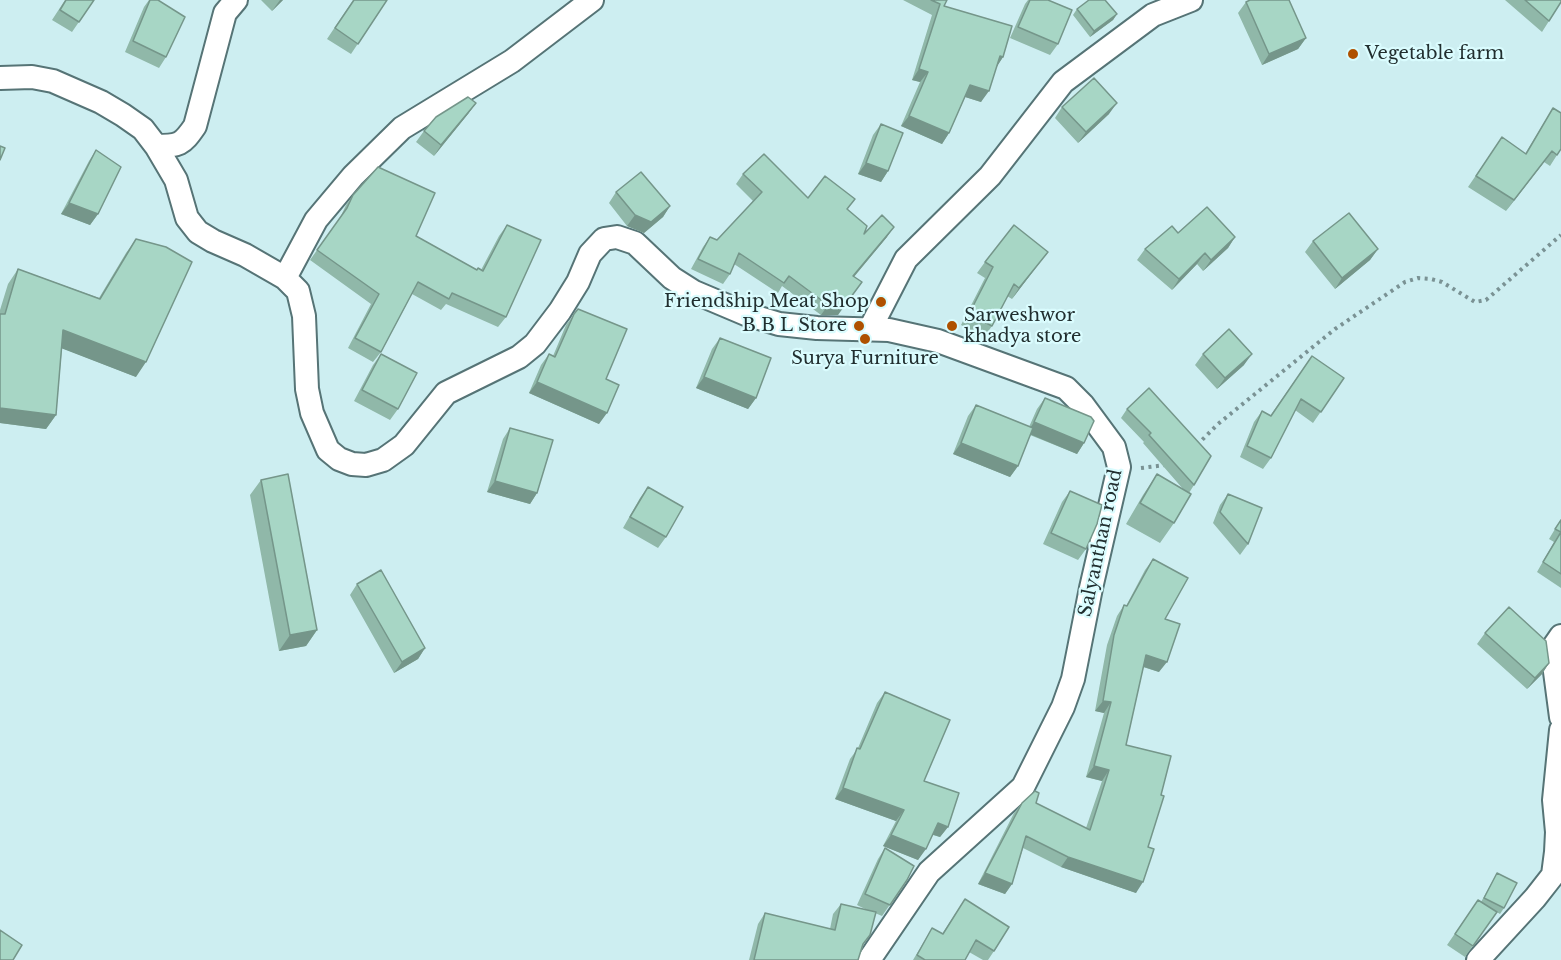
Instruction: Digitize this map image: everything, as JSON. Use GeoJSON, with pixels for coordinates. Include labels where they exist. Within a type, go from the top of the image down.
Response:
{"type":"FeatureCollection","features":[{"type":"Feature","properties":{"kind":"street"},"geometry":{"type":"LineString","coordinates":[[156,146],[176,146],[185,141],[195,126],[225,13],[236,0]]}},
{"type":"Feature","properties":{"kind":"street"},"geometry":{"type":"LineString","coordinates":[[285,278],[316,220],[353,176],[402,128],[512,61],[592,0]]}},
{"type":"Feature","properties":{"kind":"street"},"geometry":{"type":"LineString","coordinates":[[870,329],[906,259],[990,176],[1063,82],[1153,15],[1191,0]]}},
{"type":"Feature","properties":{"kind":"street","name":"Salyanthan road"},"geometry":{"type":"LineString","coordinates":[[0,78],[32,77],[53,81],[101,102],[144,129],[176,180],[187,218],[198,232],[285,278],[298,291],[304,316],[307,389],[312,413],[328,450],[339,459],[352,464],[366,465],[383,460],[404,445],[446,393],[519,357],[535,344],[572,292],[590,254],[604,239],[617,237],[635,243],[672,278],[694,292],[746,314],[779,324],[817,328],[889,330],[938,341],[1066,388],[1083,405],[1114,447],[1119,467],[1073,679],[1023,787],[929,872],[869,960]]}},
{"type":"Feature","properties":{"kind":"street"},"geometry":{"type":"LineString","coordinates":[[1561,636],[1552,649],[1561,717]]}},
{"type":"Feature","properties":{"kind":"street"},"geometry":{"type":"LineString","coordinates":[[1478,960],[1553,875],[1557,832],[1554,800],[1561,730]]}},
{"type":"Feature","properties":{"kind":"path"},"geometry":{"type":"LineString","coordinates":[[1194,447],[1218,424],[1335,329],[1405,282],[1418,278],[1431,279],[1442,282],[1475,302],[1486,300],[1561,235]]}},
{"type":"Feature","properties":{"kind":"path"},"geometry":{"type":"LineString","coordinates":[[1119,467],[1148,468],[1168,465]]}},
{"type":"Feature","properties":{"kind":"building"},"geometry":{"type":"Polygon","coordinates":[[[66,0],[94,0],[79,22],[60,10],[66,0]]]}},
{"type":"Feature","properties":{"kind":"building"},"geometry":{"type":"Polygon","coordinates":[[[150,0],[158,0],[185,17],[166,57],[133,41],[150,0]]]}},
{"type":"Feature","properties":{"kind":"building"},"geometry":{"type":"Polygon","coordinates":[[[354,0],[387,0],[358,44],[335,28],[354,0]]]}},
{"type":"Feature","properties":{"kind":"building"},"geometry":{"type":"Polygon","coordinates":[[[931,0],[947,0],[944,6],[1012,26],[1003,57],[1000,56],[989,91],[970,85],[949,133],[909,116],[928,72],[919,69],[940,4],[931,0]]]}},
{"type":"Feature","properties":{"kind":"building"},"geometry":{"type":"Polygon","coordinates":[[[1030,0],[1048,0],[1072,10],[1058,44],[1018,27],[1030,0]]]}},
{"type":"Feature","properties":{"kind":"building"},"geometry":{"type":"Polygon","coordinates":[[[1089,0],[1105,0],[1117,14],[1094,31],[1077,9],[1089,0]]]}},
{"type":"Feature","properties":{"kind":"building"},"geometry":{"type":"Polygon","coordinates":[[[1250,0],[1289,0],[1306,38],[1269,54],[1246,2],[1250,0]]]}},
{"type":"Feature","properties":{"kind":"building"},"geometry":{"type":"Polygon","coordinates":[[[1525,0],[1561,0],[1561,2],[1549,21],[1525,0]]]}},
{"type":"Feature","properties":{"kind":"building"},"geometry":{"type":"Polygon","coordinates":[[[1094,78],[1117,103],[1086,132],[1062,107],[1094,78]]]}},
{"type":"Feature","properties":{"kind":"building"},"geometry":{"type":"Polygon","coordinates":[[[468,97],[476,103],[441,145],[424,131],[436,117],[468,97]]]}},
{"type":"Feature","properties":{"kind":"building"},"geometry":{"type":"Polygon","coordinates":[[[1553,108],[1561,113],[1561,149],[1557,155],[1552,151],[1514,200],[1476,176],[1502,137],[1526,154],[1553,108]]]}},
{"type":"Feature","properties":{"kind":"building"},"geometry":{"type":"Polygon","coordinates":[[[881,124],[903,133],[888,171],[866,163],[881,124]]]}},
{"type":"Feature","properties":{"kind":"building"},"geometry":{"type":"Polygon","coordinates":[[[0,146],[5,148],[0,160],[0,146]]]}},
{"type":"Feature","properties":{"kind":"building"},"geometry":{"type":"Polygon","coordinates":[[[96,150],[121,167],[98,214],[69,203],[96,150]]]}},
{"type":"Feature","properties":{"kind":"building"},"geometry":{"type":"Polygon","coordinates":[[[764,154],[808,198],[825,176],[855,199],[847,209],[867,226],[864,234],[882,215],[894,227],[853,276],[862,282],[845,305],[828,305],[789,276],[784,283],[739,253],[730,274],[698,259],[710,237],[717,240],[762,192],[743,174],[764,154]]]}},
{"type":"Feature","properties":{"kind":"building"},"geometry":{"type":"Polygon","coordinates":[[[378,167],[435,193],[416,236],[477,270],[478,268],[483,271],[507,225],[541,240],[506,317],[452,293],[449,299],[418,282],[381,352],[355,338],[379,294],[317,250],[347,208],[353,195],[378,167]]]}},
{"type":"Feature","properties":{"kind":"building"},"geometry":{"type":"Polygon","coordinates":[[[641,172],[670,206],[651,222],[635,215],[616,192],[641,172]]]}},
{"type":"Feature","properties":{"kind":"building"},"geometry":{"type":"Polygon","coordinates":[[[1207,207],[1235,237],[1211,260],[1205,253],[1179,279],[1145,249],[1172,226],[1178,233],[1207,207]]]}},
{"type":"Feature","properties":{"kind":"building"},"geometry":{"type":"Polygon","coordinates":[[[1349,213],[1378,249],[1342,278],[1313,241],[1349,213]]]}},
{"type":"Feature","properties":{"kind":"building"},"geometry":{"type":"Polygon","coordinates":[[[1014,225],[1048,252],[1019,288],[1014,284],[992,326],[969,314],[993,267],[985,262],[1014,225]]]}},
{"type":"Feature","properties":{"kind":"building"},"geometry":{"type":"Polygon","coordinates":[[[136,239],[166,247],[192,262],[146,362],[63,330],[56,415],[0,408],[0,314],[5,314],[18,269],[100,299],[136,239]]]}},
{"type":"Feature","properties":{"kind":"building"},"geometry":{"type":"Polygon","coordinates":[[[578,309],[627,329],[606,379],[619,385],[607,413],[537,382],[549,354],[555,357],[578,309]]]}},
{"type":"Feature","properties":{"kind":"building"},"geometry":{"type":"Polygon","coordinates":[[[1229,329],[1252,354],[1225,378],[1203,354],[1229,329]]]}},
{"type":"Feature","properties":{"kind":"building"},"geometry":{"type":"Polygon","coordinates":[[[720,338],[771,358],[756,398],[704,377],[720,338]]]}},
{"type":"Feature","properties":{"kind":"building"},"geometry":{"type":"Polygon","coordinates":[[[381,354],[417,373],[398,409],[362,390],[381,354]]]}},
{"type":"Feature","properties":{"kind":"building"},"geometry":{"type":"Polygon","coordinates":[[[1312,356],[1344,378],[1321,412],[1301,399],[1271,458],[1247,446],[1262,411],[1271,416],[1312,356]]]}},
{"type":"Feature","properties":{"kind":"building"},"geometry":{"type":"Polygon","coordinates":[[[1149,388],[1211,456],[1194,485],[1149,435],[1151,433],[1127,409],[1149,388]]]}},
{"type":"Feature","properties":{"kind":"building"},"geometry":{"type":"Polygon","coordinates":[[[1045,398],[1091,417],[1094,421],[1084,443],[1034,422],[1045,398]]]}},
{"type":"Feature","properties":{"kind":"building"},"geometry":{"type":"Polygon","coordinates":[[[976,405],[1033,428],[1018,466],[961,443],[976,405]]]}},
{"type":"Feature","properties":{"kind":"building"},"geometry":{"type":"Polygon","coordinates":[[[510,428],[553,440],[537,493],[495,481],[510,428]]]}},
{"type":"Feature","properties":{"kind":"building"},"geometry":{"type":"Polygon","coordinates":[[[288,474],[317,630],[290,635],[261,480],[288,474]]]}},
{"type":"Feature","properties":{"kind":"building"},"geometry":{"type":"Polygon","coordinates":[[[1157,474],[1191,494],[1174,523],[1140,503],[1157,474]]]}},
{"type":"Feature","properties":{"kind":"building"},"geometry":{"type":"Polygon","coordinates":[[[648,487],[683,507],[666,537],[630,517],[648,487]]]}},
{"type":"Feature","properties":{"kind":"building"},"geometry":{"type":"Polygon","coordinates":[[[1070,491],[1102,505],[1086,549],[1051,533],[1070,491]]]}},
{"type":"Feature","properties":{"kind":"building"},"geometry":{"type":"Polygon","coordinates":[[[1228,494],[1262,508],[1248,544],[1220,512],[1228,494]]]}},
{"type":"Feature","properties":{"kind":"building"},"geometry":{"type":"Polygon","coordinates":[[[1561,520],[1561,532],[1555,529],[1561,520]]]}},
{"type":"Feature","properties":{"kind":"building"},"geometry":{"type":"Polygon","coordinates":[[[1561,532],[1561,574],[1543,562],[1561,532]]]}},
{"type":"Feature","properties":{"kind":"building"},"geometry":{"type":"Polygon","coordinates":[[[1153,559],[1188,578],[1165,619],[1180,624],[1167,662],[1146,655],[1126,745],[1171,756],[1161,795],[1164,796],[1148,847],[1154,849],[1143,882],[1068,857],[1026,836],[1012,884],[985,873],[1022,803],[1035,791],[1039,793],[1036,803],[1090,830],[1109,770],[1094,766],[1111,702],[1103,701],[1114,635],[1124,605],[1127,606],[1153,559]]]}},
{"type":"Feature","properties":{"kind":"building"},"geometry":{"type":"Polygon","coordinates":[[[381,570],[425,648],[402,662],[357,584],[381,570]]]}},
{"type":"Feature","properties":{"kind":"building"},"geometry":{"type":"Polygon","coordinates":[[[1509,607],[1546,641],[1549,663],[1535,678],[1485,633],[1509,607]]]}},
{"type":"Feature","properties":{"kind":"building"},"geometry":{"type":"Polygon","coordinates":[[[885,692],[950,720],[924,781],[959,793],[948,827],[938,823],[926,849],[891,835],[904,810],[843,788],[857,748],[860,749],[885,692]]]}},
{"type":"Feature","properties":{"kind":"building"},"geometry":{"type":"Polygon","coordinates":[[[885,848],[914,866],[890,905],[865,894],[885,848]]]}},
{"type":"Feature","properties":{"kind":"building"},"geometry":{"type":"Polygon","coordinates":[[[1497,873],[1517,883],[1504,908],[1484,898],[1497,873]]]}},
{"type":"Feature","properties":{"kind":"building"},"geometry":{"type":"Polygon","coordinates":[[[965,899],[1009,927],[994,951],[976,940],[965,960],[925,960],[917,955],[932,928],[943,934],[965,899]]]}},
{"type":"Feature","properties":{"kind":"building"},"geometry":{"type":"Polygon","coordinates":[[[1478,900],[1497,912],[1473,946],[1455,934],[1478,900]]]}},
{"type":"Feature","properties":{"kind":"building"},"geometry":{"type":"Polygon","coordinates":[[[841,904],[876,912],[870,935],[863,944],[858,960],[754,960],[765,913],[835,930],[841,904]]]}},
{"type":"Feature","properties":{"kind":"building"},"geometry":{"type":"Polygon","coordinates":[[[0,930],[22,945],[13,960],[0,960],[0,930]]]}},
{"type":"Feature","properties":{"kind":"place","name":"Vegetable farm"},"geometry":{"type":"Point","coordinates":[1353,54]}},
{"type":"Feature","properties":{"kind":"place","name":"Friendship Meat Shop"},"geometry":{"type":"Point","coordinates":[881,302]}},
{"type":"Feature","properties":{"kind":"place","name":"B B L Store"},"geometry":{"type":"Point","coordinates":[859,326]}},
{"type":"Feature","properties":{"kind":"place","name":"Sarweshwor khadya store"},"geometry":{"type":"Point","coordinates":[952,326]}},
{"type":"Feature","properties":{"kind":"place","name":"Surya Furniture"},"geometry":{"type":"Point","coordinates":[865,339]}}]}
